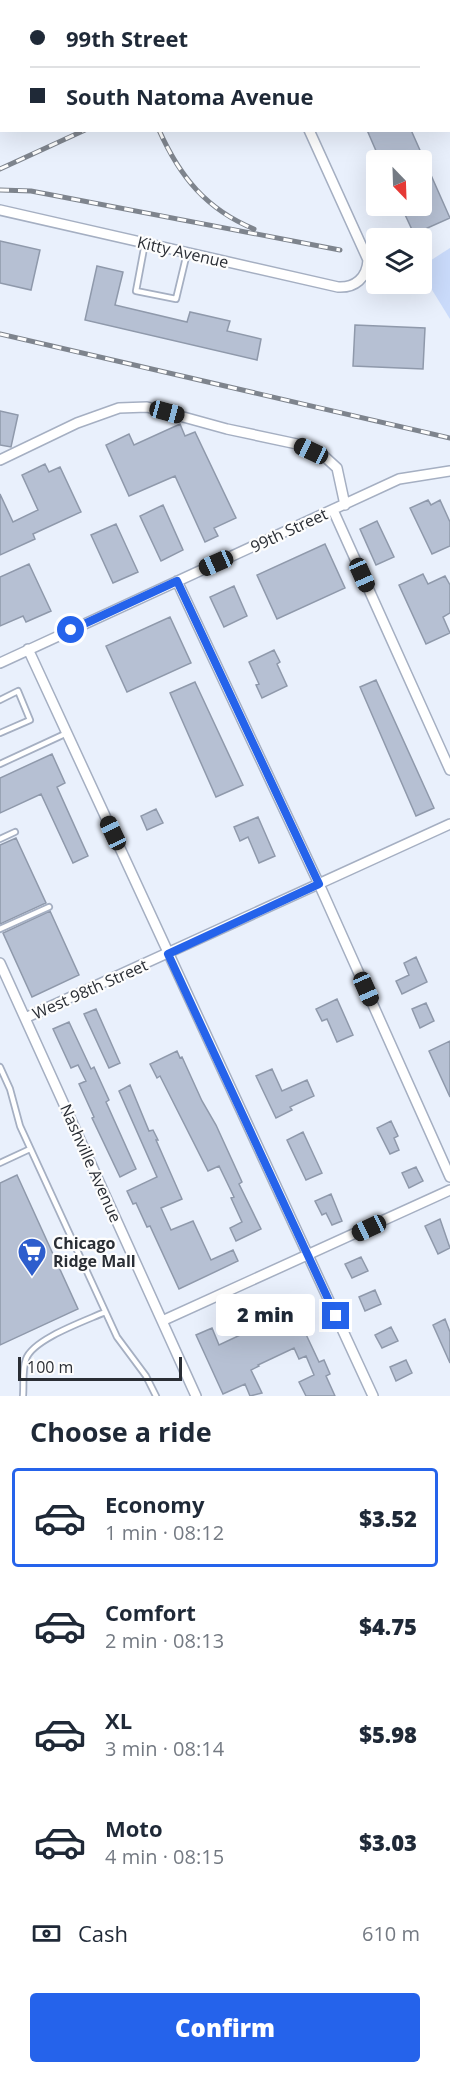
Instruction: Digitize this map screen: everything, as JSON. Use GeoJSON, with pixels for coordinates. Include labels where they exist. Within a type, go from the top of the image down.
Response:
{"type":"FeatureCollection","features":[{"type":"Feature","properties":{"kind":"street","name":"Kitty Avenue"},"geometry":{"type":"LineString","coordinates":[[0,210],[338,287],[354,285],[364,276],[368,260],[310,132]]}},
{"type":"Feature","properties":{"kind":"street"},"geometry":{"type":"LineString","coordinates":[[0,460],[77,423],[119,408],[147,407],[227,429],[297,444],[325,457],[337,468],[345,505]]}},
{"type":"Feature","properties":{"kind":"street","name":"99th Street"},"geometry":{"type":"LineString","coordinates":[[0,663],[399,479],[450,471]]}},
{"type":"Feature","properties":{"kind":"street"},"geometry":{"type":"LineString","coordinates":[[333,510],[450,770]]}},
{"type":"Feature","properties":{"kind":"street"},"geometry":{"type":"LineString","coordinates":[[177,581],[319,884],[450,1177]]}},
{"type":"Feature","properties":{"kind":"street"},"geometry":{"type":"LineString","coordinates":[[28,649],[373,1396]]}},
{"type":"Feature","properties":{"kind":"street","name":"West 98th Street"},"geometry":{"type":"LineString","coordinates":[[25,1018],[450,824]]}},
{"type":"Feature","properties":{"kind":"street","name":"Nashville Avenue"},"geometry":{"type":"LineString","coordinates":[[0,963],[196,1396]]}},
{"type":"Feature","properties":{"kind":"street"},"geometry":{"type":"LineString","coordinates":[[162,1321],[450,1190]]}},
{"type":"Feature","properties":{"kind":"lane"},"geometry":{"type":"LineString","coordinates":[[145,243],[136,291],[176,299],[187,253]]}},
{"type":"Feature","properties":{"kind":"lane"},"geometry":{"type":"LineString","coordinates":[[0,700],[18,691],[30,720],[0,733]]}},
{"type":"Feature","properties":{"kind":"lane"},"geometry":{"type":"LineString","coordinates":[[0,764],[67,733]]}},
{"type":"Feature","properties":{"kind":"lane"},"geometry":{"type":"LineString","coordinates":[[0,839],[15,832]]}},
{"type":"Feature","properties":{"kind":"lane"},"geometry":{"type":"LineString","coordinates":[[0,929],[49,907]]}},
{"type":"Feature","properties":{"kind":"lane"},"geometry":{"type":"LineString","coordinates":[[0,1067],[12,1095],[20,1126],[105,1312],[117,1337],[146,1376],[156,1396]]}},
{"type":"Feature","properties":{"kind":"lane"},"geometry":{"type":"LineString","coordinates":[[0,1164],[30,1149]]}},
{"type":"Feature","properties":{"kind":"lane"},"geometry":{"type":"LineString","coordinates":[[23,1396],[24,1368],[29,1352],[43,1341],[105,1312]]}},
{"type":"Feature","properties":{"kind":"shaded area"},"geometry":{"type":"Polygon","coordinates":[[[450,248],[450,319],[432,290],[432,260],[450,248]]]}},
{"type":"Feature","properties":{"kind":"building"},"geometry":{"type":"Polygon","coordinates":[[[368,132],[412,132],[420,150],[376,150],[368,132]]]}},
{"type":"Feature","properties":{"kind":"building"},"geometry":{"type":"Polygon","coordinates":[[[432,177],[450,218],[428,228],[411,228],[406,216],[432,216],[432,177]]]}},
{"type":"Feature","properties":{"kind":"building"},"geometry":{"type":"Polygon","coordinates":[[[0,241],[40,250],[31,290],[0,283],[0,241]]]}},
{"type":"Feature","properties":{"kind":"building"},"geometry":{"type":"Polygon","coordinates":[[[97,266],[123,272],[115,305],[187,322],[190,312],[230,321],[227,331],[261,339],[257,360],[85,320],[97,266]]]}},
{"type":"Feature","properties":{"kind":"building"},"geometry":{"type":"Polygon","coordinates":[[[355,325],[425,328],[423,369],[353,366],[355,325]]]}},
{"type":"Feature","properties":{"kind":"building"},"geometry":{"type":"Polygon","coordinates":[[[0,411],[18,415],[11,447],[0,445],[0,411]]]}},
{"type":"Feature","properties":{"kind":"building"},"geometry":{"type":"Polygon","coordinates":[[[180,424],[185,436],[195,432],[236,518],[214,528],[218,536],[205,542],[175,476],[129,496],[106,445],[129,434],[134,445],[180,424]]]}},
{"type":"Feature","properties":{"kind":"building"},"geometry":{"type":"Polygon","coordinates":[[[45,464],[49,472],[60,467],[81,512],[33,534],[35,539],[0,555],[0,494],[13,522],[38,510],[22,475],[45,464]]]}},
{"type":"Feature","properties":{"kind":"building"},"geometry":{"type":"Polygon","coordinates":[[[428,500],[431,505],[440,500],[450,522],[450,546],[432,554],[410,508],[428,500]]]}},
{"type":"Feature","properties":{"kind":"building"},"geometry":{"type":"Polygon","coordinates":[[[163,505],[183,550],[161,561],[140,516],[163,505]]]}},
{"type":"Feature","properties":{"kind":"building"},"geometry":{"type":"Polygon","coordinates":[[[377,521],[394,557],[376,565],[360,529],[377,521]]]}},
{"type":"Feature","properties":{"kind":"building"},"geometry":{"type":"Polygon","coordinates":[[[116,524],[138,572],[113,583],[91,535],[116,524]]]}},
{"type":"Feature","properties":{"kind":"building"},"geometry":{"type":"Polygon","coordinates":[[[325,544],[345,588],[277,619],[257,575],[325,544]]]}},
{"type":"Feature","properties":{"kind":"building"},"geometry":{"type":"Polygon","coordinates":[[[29,564],[51,611],[26,622],[23,616],[0,626],[0,577],[29,564]]]}},
{"type":"Feature","properties":{"kind":"building"},"geometry":{"type":"Polygon","coordinates":[[[423,574],[428,584],[445,576],[450,585],[450,613],[443,617],[450,633],[426,644],[399,585],[423,574]]]}},
{"type":"Feature","properties":{"kind":"building"},"geometry":{"type":"Polygon","coordinates":[[[234,586],[247,616],[224,627],[210,597],[234,586]]]}},
{"type":"Feature","properties":{"kind":"building"},"geometry":{"type":"Polygon","coordinates":[[[170,617],[191,663],[127,692],[106,646],[170,617]]]}},
{"type":"Feature","properties":{"kind":"building"},"geometry":{"type":"Polygon","coordinates":[[[274,650],[280,662],[277,664],[287,686],[262,698],[256,685],[259,684],[249,662],[274,650]]]}},
{"type":"Feature","properties":{"kind":"building"},"geometry":{"type":"Polygon","coordinates":[[[376,680],[434,808],[416,816],[360,687],[376,680]]]}},
{"type":"Feature","properties":{"kind":"building"},"geometry":{"type":"Polygon","coordinates":[[[195,682],[243,785],[216,797],[170,693],[195,682]]]}},
{"type":"Feature","properties":{"kind":"building"},"geometry":{"type":"Polygon","coordinates":[[[52,754],[65,783],[57,787],[88,856],[73,863],[41,794],[0,813],[0,778],[52,754]]]}},
{"type":"Feature","properties":{"kind":"building"},"geometry":{"type":"Polygon","coordinates":[[[156,809],[163,823],[147,830],[141,816],[156,809]]]}},
{"type":"Feature","properties":{"kind":"building"},"geometry":{"type":"Polygon","coordinates":[[[258,817],[275,856],[259,863],[248,837],[240,841],[234,827],[258,817]]]}},
{"type":"Feature","properties":{"kind":"building"},"geometry":{"type":"Polygon","coordinates":[[[16,838],[46,903],[0,924],[0,845],[16,838]]]}},
{"type":"Feature","properties":{"kind":"building"},"geometry":{"type":"Polygon","coordinates":[[[50,911],[79,975],[32,997],[3,933],[50,911]]]}},
{"type":"Feature","properties":{"kind":"building"},"geometry":{"type":"Polygon","coordinates":[[[416,957],[427,982],[402,994],[396,981],[409,975],[404,963],[416,957]]]}},
{"type":"Feature","properties":{"kind":"building"},"geometry":{"type":"Polygon","coordinates":[[[337,999],[353,1035],[337,1042],[327,1019],[322,1021],[316,1009],[337,999]]]}},
{"type":"Feature","properties":{"kind":"building"},"geometry":{"type":"Polygon","coordinates":[[[426,1003],[434,1021],[420,1028],[412,1009],[426,1003]]]}},
{"type":"Feature","properties":{"kind":"building"},"geometry":{"type":"Polygon","coordinates":[[[96,1009],[120,1063],[109,1068],[84,1014],[96,1009]]]}},
{"type":"Feature","properties":{"kind":"building"},"geometry":{"type":"Polygon","coordinates":[[[69,1022],[91,1069],[94,1067],[109,1100],[106,1102],[136,1169],[120,1177],[92,1118],[94,1117],[79,1084],[86,1081],[78,1065],[71,1068],[53,1029],[69,1022]]]}},
{"type":"Feature","properties":{"kind":"building"},"geometry":{"type":"Polygon","coordinates":[[[450,1041],[450,1097],[429,1051],[450,1041]]]}},
{"type":"Feature","properties":{"kind":"building"},"geometry":{"type":"Polygon","coordinates":[[[177,1051],[216,1125],[242,1182],[239,1184],[261,1229],[236,1241],[230,1228],[242,1222],[231,1198],[234,1197],[219,1166],[208,1171],[160,1076],[157,1078],[150,1064],[177,1051]]]}},
{"type":"Feature","properties":{"kind":"building"},"geometry":{"type":"Polygon","coordinates":[[[272,1069],[282,1091],[307,1080],[314,1096],[290,1107],[292,1110],[276,1118],[256,1076],[272,1069]]]}},
{"type":"Feature","properties":{"kind":"building"},"geometry":{"type":"Polygon","coordinates":[[[130,1085],[149,1131],[153,1130],[158,1140],[156,1140],[182,1199],[161,1208],[171,1230],[193,1221],[211,1260],[233,1250],[238,1261],[179,1289],[150,1226],[147,1227],[136,1203],[133,1204],[127,1191],[157,1177],[119,1091],[130,1085]]]}},
{"type":"Feature","properties":{"kind":"building"},"geometry":{"type":"Polygon","coordinates":[[[391,1121],[398,1136],[394,1138],[399,1150],[390,1154],[377,1128],[391,1121]]]}},
{"type":"Feature","properties":{"kind":"building"},"geometry":{"type":"Polygon","coordinates":[[[303,1132],[322,1173],[306,1180],[287,1140],[303,1132]]]}},
{"type":"Feature","properties":{"kind":"building"},"geometry":{"type":"Polygon","coordinates":[[[416,1167],[423,1181],[409,1188],[402,1173],[416,1167]]]}},
{"type":"Feature","properties":{"kind":"building","name":"Chicago Ridge Mall"},"geometry":{"type":"Polygon","coordinates":[[[17,1175],[78,1309],[0,1345],[0,1183],[17,1175]]]}},
{"type":"Feature","properties":{"kind":"building"},"geometry":{"type":"Polygon","coordinates":[[[331,1194],[342,1221],[332,1225],[326,1213],[322,1215],[315,1201],[331,1194]]]}},
{"type":"Feature","properties":{"kind":"building"},"geometry":{"type":"Polygon","coordinates":[[[440,1219],[450,1248],[438,1254],[425,1226],[440,1219]]]}},
{"type":"Feature","properties":{"kind":"building"},"geometry":{"type":"Polygon","coordinates":[[[361,1257],[368,1271],[352,1278],[345,1264],[361,1257]]]}},
{"type":"Feature","properties":{"kind":"building"},"geometry":{"type":"Polygon","coordinates":[[[375,1290],[381,1304],[365,1311],[359,1297],[375,1290]]]}},
{"type":"Feature","properties":{"kind":"building"},"geometry":{"type":"Polygon","coordinates":[[[296,1313],[319,1362],[324,1360],[330,1374],[326,1376],[335,1396],[306,1396],[299,1382],[314,1375],[306,1356],[299,1359],[294,1348],[251,1370],[262,1393],[250,1396],[245,1384],[223,1394],[196,1335],[212,1328],[219,1345],[266,1323],[267,1326],[296,1313]]]}},
{"type":"Feature","properties":{"kind":"building"},"geometry":{"type":"Polygon","coordinates":[[[445,1319],[450,1332],[450,1363],[433,1325],[445,1319]]]}},
{"type":"Feature","properties":{"kind":"building"},"geometry":{"type":"Polygon","coordinates":[[[391,1327],[398,1341],[382,1348],[375,1335],[391,1327]]]}},
{"type":"Feature","properties":{"kind":"building"},"geometry":{"type":"Polygon","coordinates":[[[406,1360],[412,1373],[396,1381],[390,1367],[406,1360]]]}},
{"type":"Feature","properties":{"kind":"railway"},"geometry":{"type":"LineString","coordinates":[[0,169],[81,132]]}},
{"type":"Feature","properties":{"kind":"railway"},"geometry":{"type":"LineString","coordinates":[[160,132],[176,162],[196,190],[222,212],[254,229]]}},
{"type":"Feature","properties":{"kind":"railway"},"geometry":{"type":"LineString","coordinates":[[0,190],[31,191],[340,250]]}},
{"type":"Feature","properties":{"kind":"railway"},"geometry":{"type":"LineString","coordinates":[[0,334],[450,438]]}},
{"type":"Feature","properties":{"kind":"place","name":"Chicago Ridge Mall"},"geometry":{"type":"Point","coordinates":[32,1278]}},
{"type":"Feature","properties":{"kind":"route"},"geometry":{"type":"LineString","coordinates":[[71,630],[177,581],[319,884],[168,954],[336,1316]]}}]}
